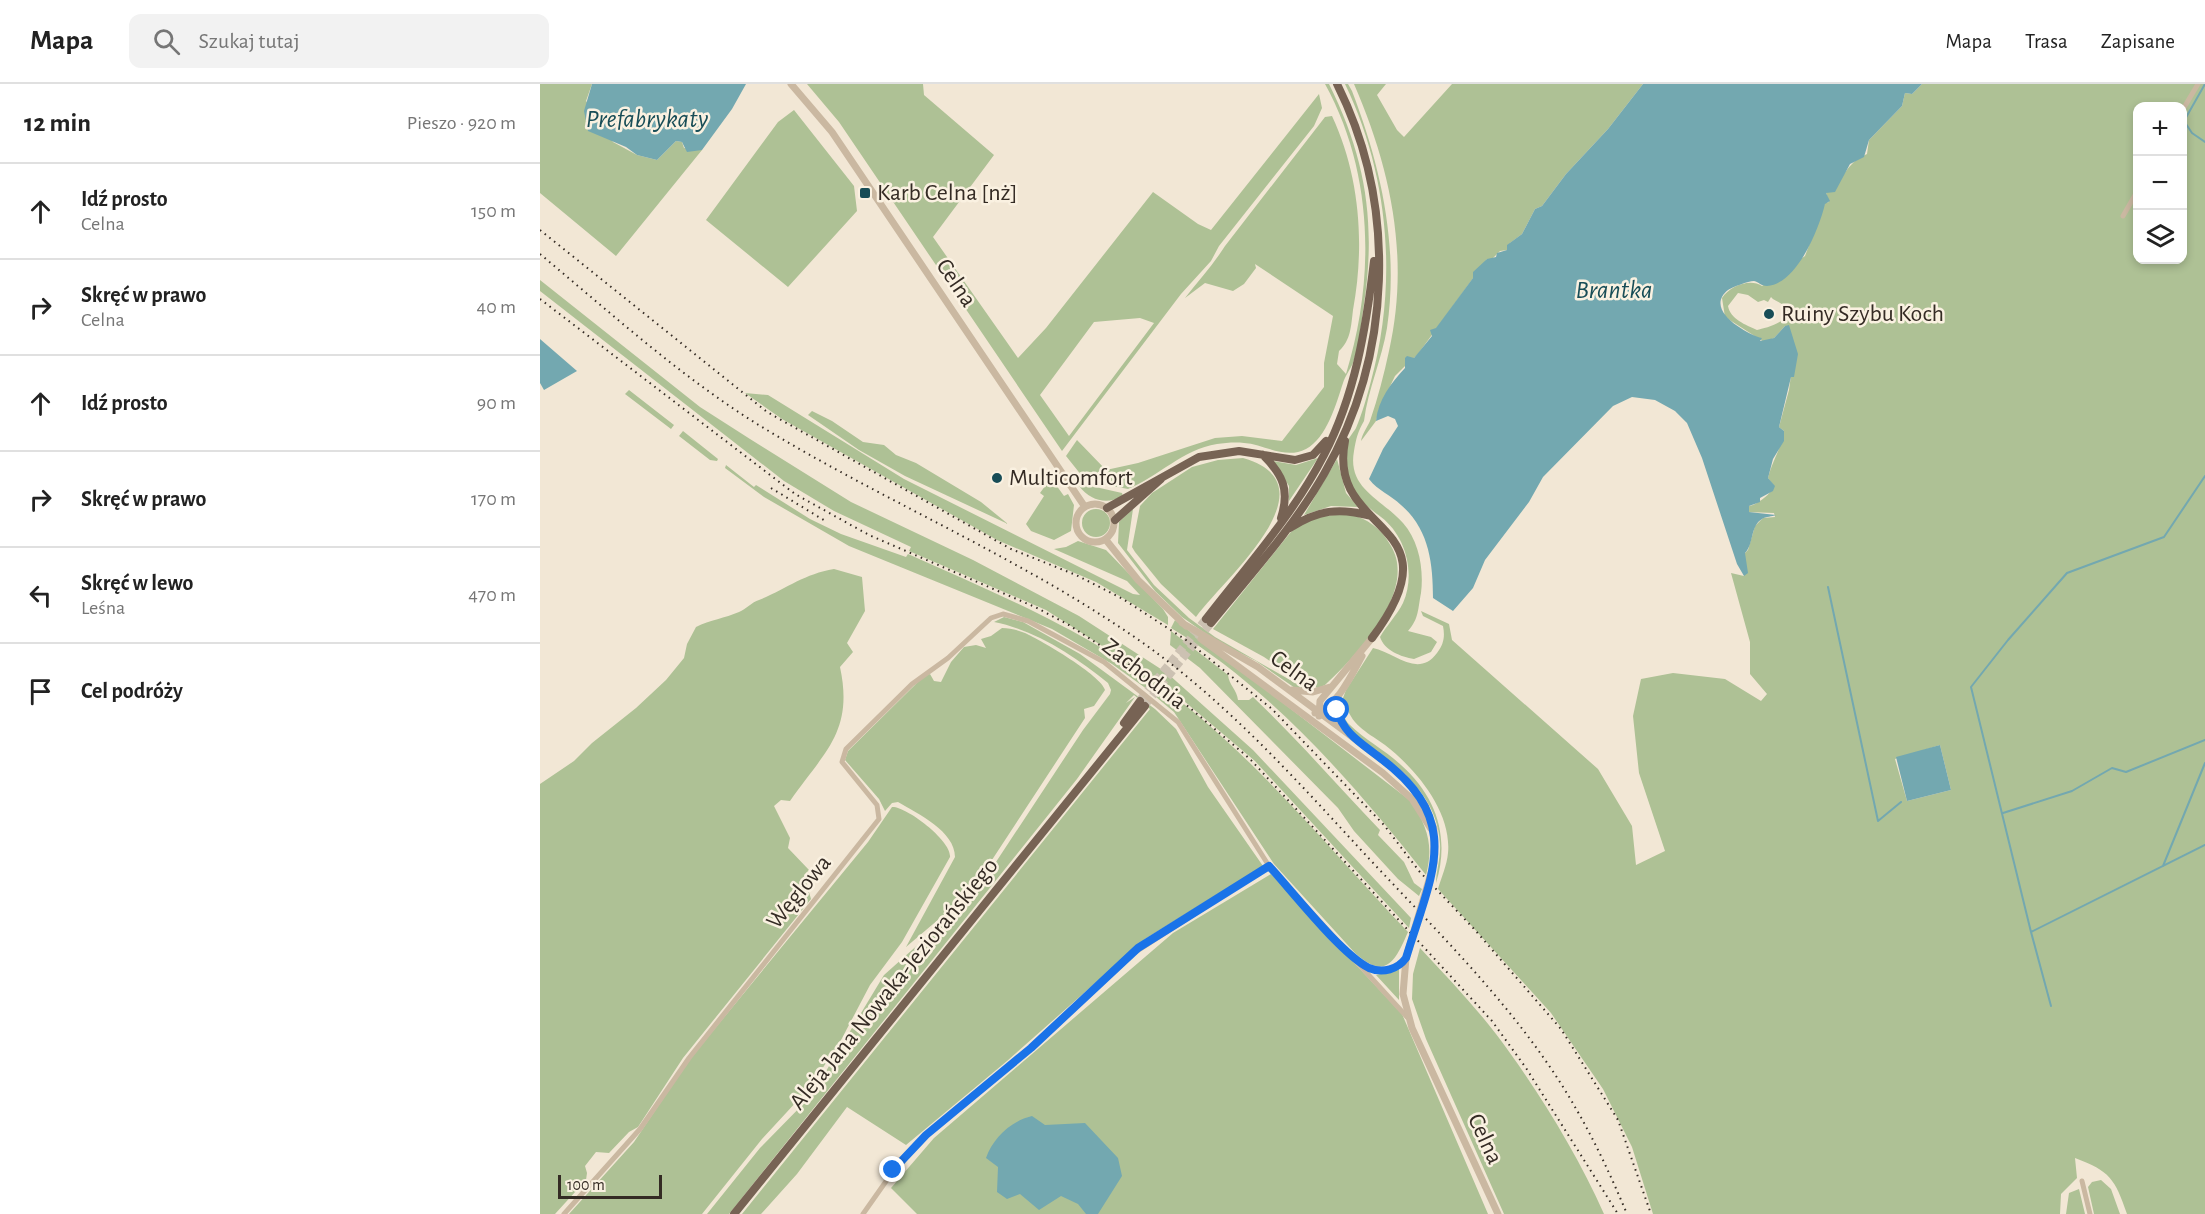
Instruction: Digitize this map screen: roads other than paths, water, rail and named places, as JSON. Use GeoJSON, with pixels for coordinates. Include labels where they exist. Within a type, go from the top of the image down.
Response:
{"type":"FeatureCollection","features":[{"type":"Feature","properties":{"kind":"main road"},"geometry":{"type":"LineString","coordinates":[[1337,84],[1362,144],[1371,183],[1377,228],[1378,306],[1374,340],[1347,429],[1342,461],[1344,479],[1350,492],[1393,537],[1399,550],[1403,571],[1402,585],[1395,605],[1370,641]]}},
{"type":"Feature","properties":{"kind":"main road"},"geometry":{"type":"LineString","coordinates":[[1281,529],[1323,457],[1339,423],[1353,382],[1362,346],[1377,228]]}},
{"type":"Feature","properties":{"kind":"main road"},"geometry":{"type":"LineString","coordinates":[[1107,508],[1186,462],[1209,454],[1239,451],[1284,460],[1305,458],[1320,450],[1339,423]]}},
{"type":"Feature","properties":{"kind":"main road"},"geometry":{"type":"LineString","coordinates":[[1209,621],[1323,475],[1347,429]]}},
{"type":"Feature","properties":{"kind":"main road"},"geometry":{"type":"LineString","coordinates":[[1263,455],[1277,469],[1285,487],[1281,529]]}},
{"type":"Feature","properties":{"kind":"main road"},"geometry":{"type":"LineString","coordinates":[[1114,520],[1163,477]]}},
{"type":"Feature","properties":{"kind":"main road"},"geometry":{"type":"LineString","coordinates":[[1281,529],[1307,517],[1334,509],[1348,510],[1372,517]]}},
{"type":"Feature","properties":{"kind":"main road","name":"Aleja Jana Nowaka-Jeziorańskiego"},"geometry":{"type":"LineString","coordinates":[[734,1214],[1142,703]]}},
{"type":"Feature","properties":{"kind":"street","name":"Celna"},"geometry":{"type":"LineString","coordinates":[[791,84],[836,138],[1085,507]]}},
{"type":"Feature","properties":{"kind":"street"},"geometry":{"type":"LineString","coordinates":[[2187,103],[2198,84]]}},
{"type":"Feature","properties":{"kind":"street"},"geometry":{"type":"LineString","coordinates":[[2123,216],[2133,199]]}},
{"type":"Feature","properties":{"kind":"street"},"geometry":{"type":"LineString","coordinates":[[1098,504],[1107,508],[1114,520],[1114,529],[1106,540],[1092,542],[1080,535],[1076,521],[1085,507],[1098,504]]}},
{"type":"Feature","properties":{"kind":"street","name":"Celna"},"geometry":{"type":"LineString","coordinates":[[1106,540],[1138,580],[1182,623],[1220,654],[1383,773],[1412,799],[1429,825],[1435,843]]}},
{"type":"Feature","properties":{"kind":"street","name":"Zachodnia"},"geometry":{"type":"LineString","coordinates":[[1000,614],[1014,615],[1028,621],[1088,653],[1119,673],[1169,714],[1190,739],[1269,866],[1407,1017]]}},
{"type":"Feature","properties":{"kind":"street","name":"Węglowa"},"geometry":{"type":"LineString","coordinates":[[564,1214],[640,1130],[684,1065],[879,819],[877,805],[842,762],[846,749],[918,678],[956,652],[976,629],[1000,614]]}},
{"type":"Feature","properties":{"kind":"street","name":"Celna"},"geometry":{"type":"LineString","coordinates":[[1182,623],[1258,667],[1388,763],[1415,790],[1432,820],[1435,843],[1432,874],[1406,958],[1403,980],[1407,1017],[1498,1214]]}},
{"type":"Feature","properties":{"kind":"street"},"geometry":{"type":"LineString","coordinates":[[1329,733],[1318,713],[1320,701],[1370,641]]}},
{"type":"Feature","properties":{"kind":"street"},"geometry":{"type":"LineString","coordinates":[[1318,713],[1338,696],[1370,641]]}},
{"type":"Feature","properties":{"kind":"street"},"geometry":{"type":"LineString","coordinates":[[1289,690],[1313,693],[1330,687]]}},
{"type":"Feature","properties":{"kind":"street"},"geometry":{"type":"LineString","coordinates":[[1338,696],[1340,720],[1347,732]]}},
{"type":"Feature","properties":{"kind":"street"},"geometry":{"type":"LineString","coordinates":[[1298,709],[1318,713]]}},
{"type":"Feature","properties":{"kind":"street"},"geometry":{"type":"LineString","coordinates":[[863,1214],[901,1160],[926,1135],[1026,1052],[1138,948],[1269,866]]}},
{"type":"Feature","properties":{"kind":"street"},"geometry":{"type":"LineString","coordinates":[[1354,957],[1372,969],[1381,970],[1401,965],[1406,958]]}},
{"type":"Feature","properties":{"kind":"street"},"geometry":{"type":"LineString","coordinates":[[2082,1181],[2090,1214]]}},
{"type":"Feature","properties":{"kind":"water","name":"Prefabrykaty"},"geometry":{"type":"Polygon","coordinates":[[[592,84],[746,84],[732,109],[702,150],[687,152],[682,142],[676,141],[657,160],[637,155],[626,147],[588,131],[584,111],[592,84]]]}},
{"type":"Feature","properties":{"kind":"water","name":"Brantka"},"geometry":{"type":"Polygon","coordinates":[[[1643,84],[1922,84],[1912,94],[1905,93],[1902,106],[1869,140],[1864,157],[1850,164],[1835,192],[1826,193],[1830,201],[1825,204],[1818,227],[1805,254],[1788,276],[1778,283],[1767,286],[1754,281],[1744,283],[1728,290],[1722,298],[1721,305],[1730,320],[1747,332],[1762,338],[1760,341],[1774,338],[1785,326],[1789,325],[1798,354],[1794,377],[1791,377],[1779,427],[1784,431],[1784,441],[1773,459],[1768,478],[1775,486],[1773,491],[1760,498],[1760,502],[1749,506],[1749,512],[1776,515],[1764,518],[1756,526],[1745,553],[1748,573],[1744,576],[1737,564],[1702,458],[1687,423],[1675,411],[1655,400],[1632,397],[1613,406],[1543,477],[1529,502],[1485,560],[1473,588],[1453,611],[1433,598],[1428,547],[1418,525],[1401,505],[1369,479],[1383,449],[1398,426],[1395,419],[1388,416],[1376,421],[1379,406],[1390,386],[1405,368],[1405,358],[1407,356],[1414,358],[1432,336],[1430,330],[1436,328],[1473,278],[1473,272],[1487,259],[1496,257],[1497,253],[1507,250],[1507,245],[1522,234],[1535,209],[1542,206],[1566,174],[1608,129],[1643,84]]]}},
{"type":"Feature","properties":{"kind":"water"},"geometry":{"type":"Polygon","coordinates":[[[540,339],[577,371],[544,390],[540,383],[540,339]]]}},
{"type":"Feature","properties":{"kind":"water"},"geometry":{"type":"Polygon","coordinates":[[[1940,745],[1951,790],[1907,801],[1896,757],[1940,745]]]}},
{"type":"Feature","properties":{"kind":"water"},"geometry":{"type":"Polygon","coordinates":[[[1032,1116],[1045,1125],[1085,1123],[1118,1158],[1122,1176],[1098,1214],[1086,1214],[1078,1204],[1061,1196],[1039,1210],[1020,1194],[1007,1199],[997,1192],[998,1167],[986,1158],[989,1151],[998,1137],[1010,1126],[1032,1116]]]}},
{"type":"Feature","properties":{"kind":"waterway"},"geometry":{"type":"LineString","coordinates":[[2205,84],[2184,121],[2192,133],[2205,142]]}},
{"type":"Feature","properties":{"kind":"waterway"},"geometry":{"type":"LineString","coordinates":[[2205,476],[2164,537],[2067,573],[2008,640],[1971,687],[2031,932],[2205,845]]}},
{"type":"Feature","properties":{"kind":"waterway"},"geometry":{"type":"LineString","coordinates":[[1828,587],[1878,821],[1901,802]]}},
{"type":"Feature","properties":{"kind":"waterway"},"geometry":{"type":"LineString","coordinates":[[2003,813],[2072,791],[2112,768],[2126,772],[2205,740]]}},
{"type":"Feature","properties":{"kind":"waterway"},"geometry":{"type":"LineString","coordinates":[[2163,866],[2205,763]]}},
{"type":"Feature","properties":{"kind":"waterway"},"geometry":{"type":"LineString","coordinates":[[2031,932],[2051,1006]]}},
{"type":"Feature","properties":{"kind":"tunnel"},"geometry":{"type":"LineString","coordinates":[[1140,700],[1206,619]]}},
{"type":"Feature","properties":{"kind":"tunnel"},"geometry":{"type":"LineString","coordinates":[[1145,705],[1211,623]]}},
{"type":"Feature","properties":{"kind":"railway"},"geometry":{"type":"LineString","coordinates":[[540,230],[767,412],[1011,549],[1076,575],[1123,599],[1186,640],[1272,709],[1384,825],[1419,871],[1475,930],[1561,1029],[1618,1120],[1651,1214]]}},
{"type":"Feature","properties":{"kind":"railway"},"geometry":{"type":"LineString","coordinates":[[540,254],[648,345],[732,408],[808,454],[1086,605],[1163,657],[1224,708],[1433,926],[1502,1003],[1543,1057],[1579,1114],[1600,1153],[1627,1214]]}},
{"type":"Feature","properties":{"kind":"railway"},"geometry":{"type":"LineString","coordinates":[[540,299],[795,494],[869,535],[1035,607],[1069,625],[1170,691],[1250,759],[1492,1021],[1526,1068],[1618,1214]]}},
{"type":"Feature","properties":{"kind":"railway"},"geometry":{"type":"LineString","coordinates":[[771,488],[827,522]]}},
{"type":"Feature","properties":{"kind":"place","name":"Karb Celna [nż]"},"geometry":{"type":"Point","coordinates":[865,193]}},
{"type":"Feature","properties":{"kind":"place","name":"Ruiny Szybu Koch"},"geometry":{"type":"Point","coordinates":[1769,314]}},
{"type":"Feature","properties":{"kind":"place","name":"Multicomfort"},"geometry":{"type":"Point","coordinates":[997,478]}}]}
